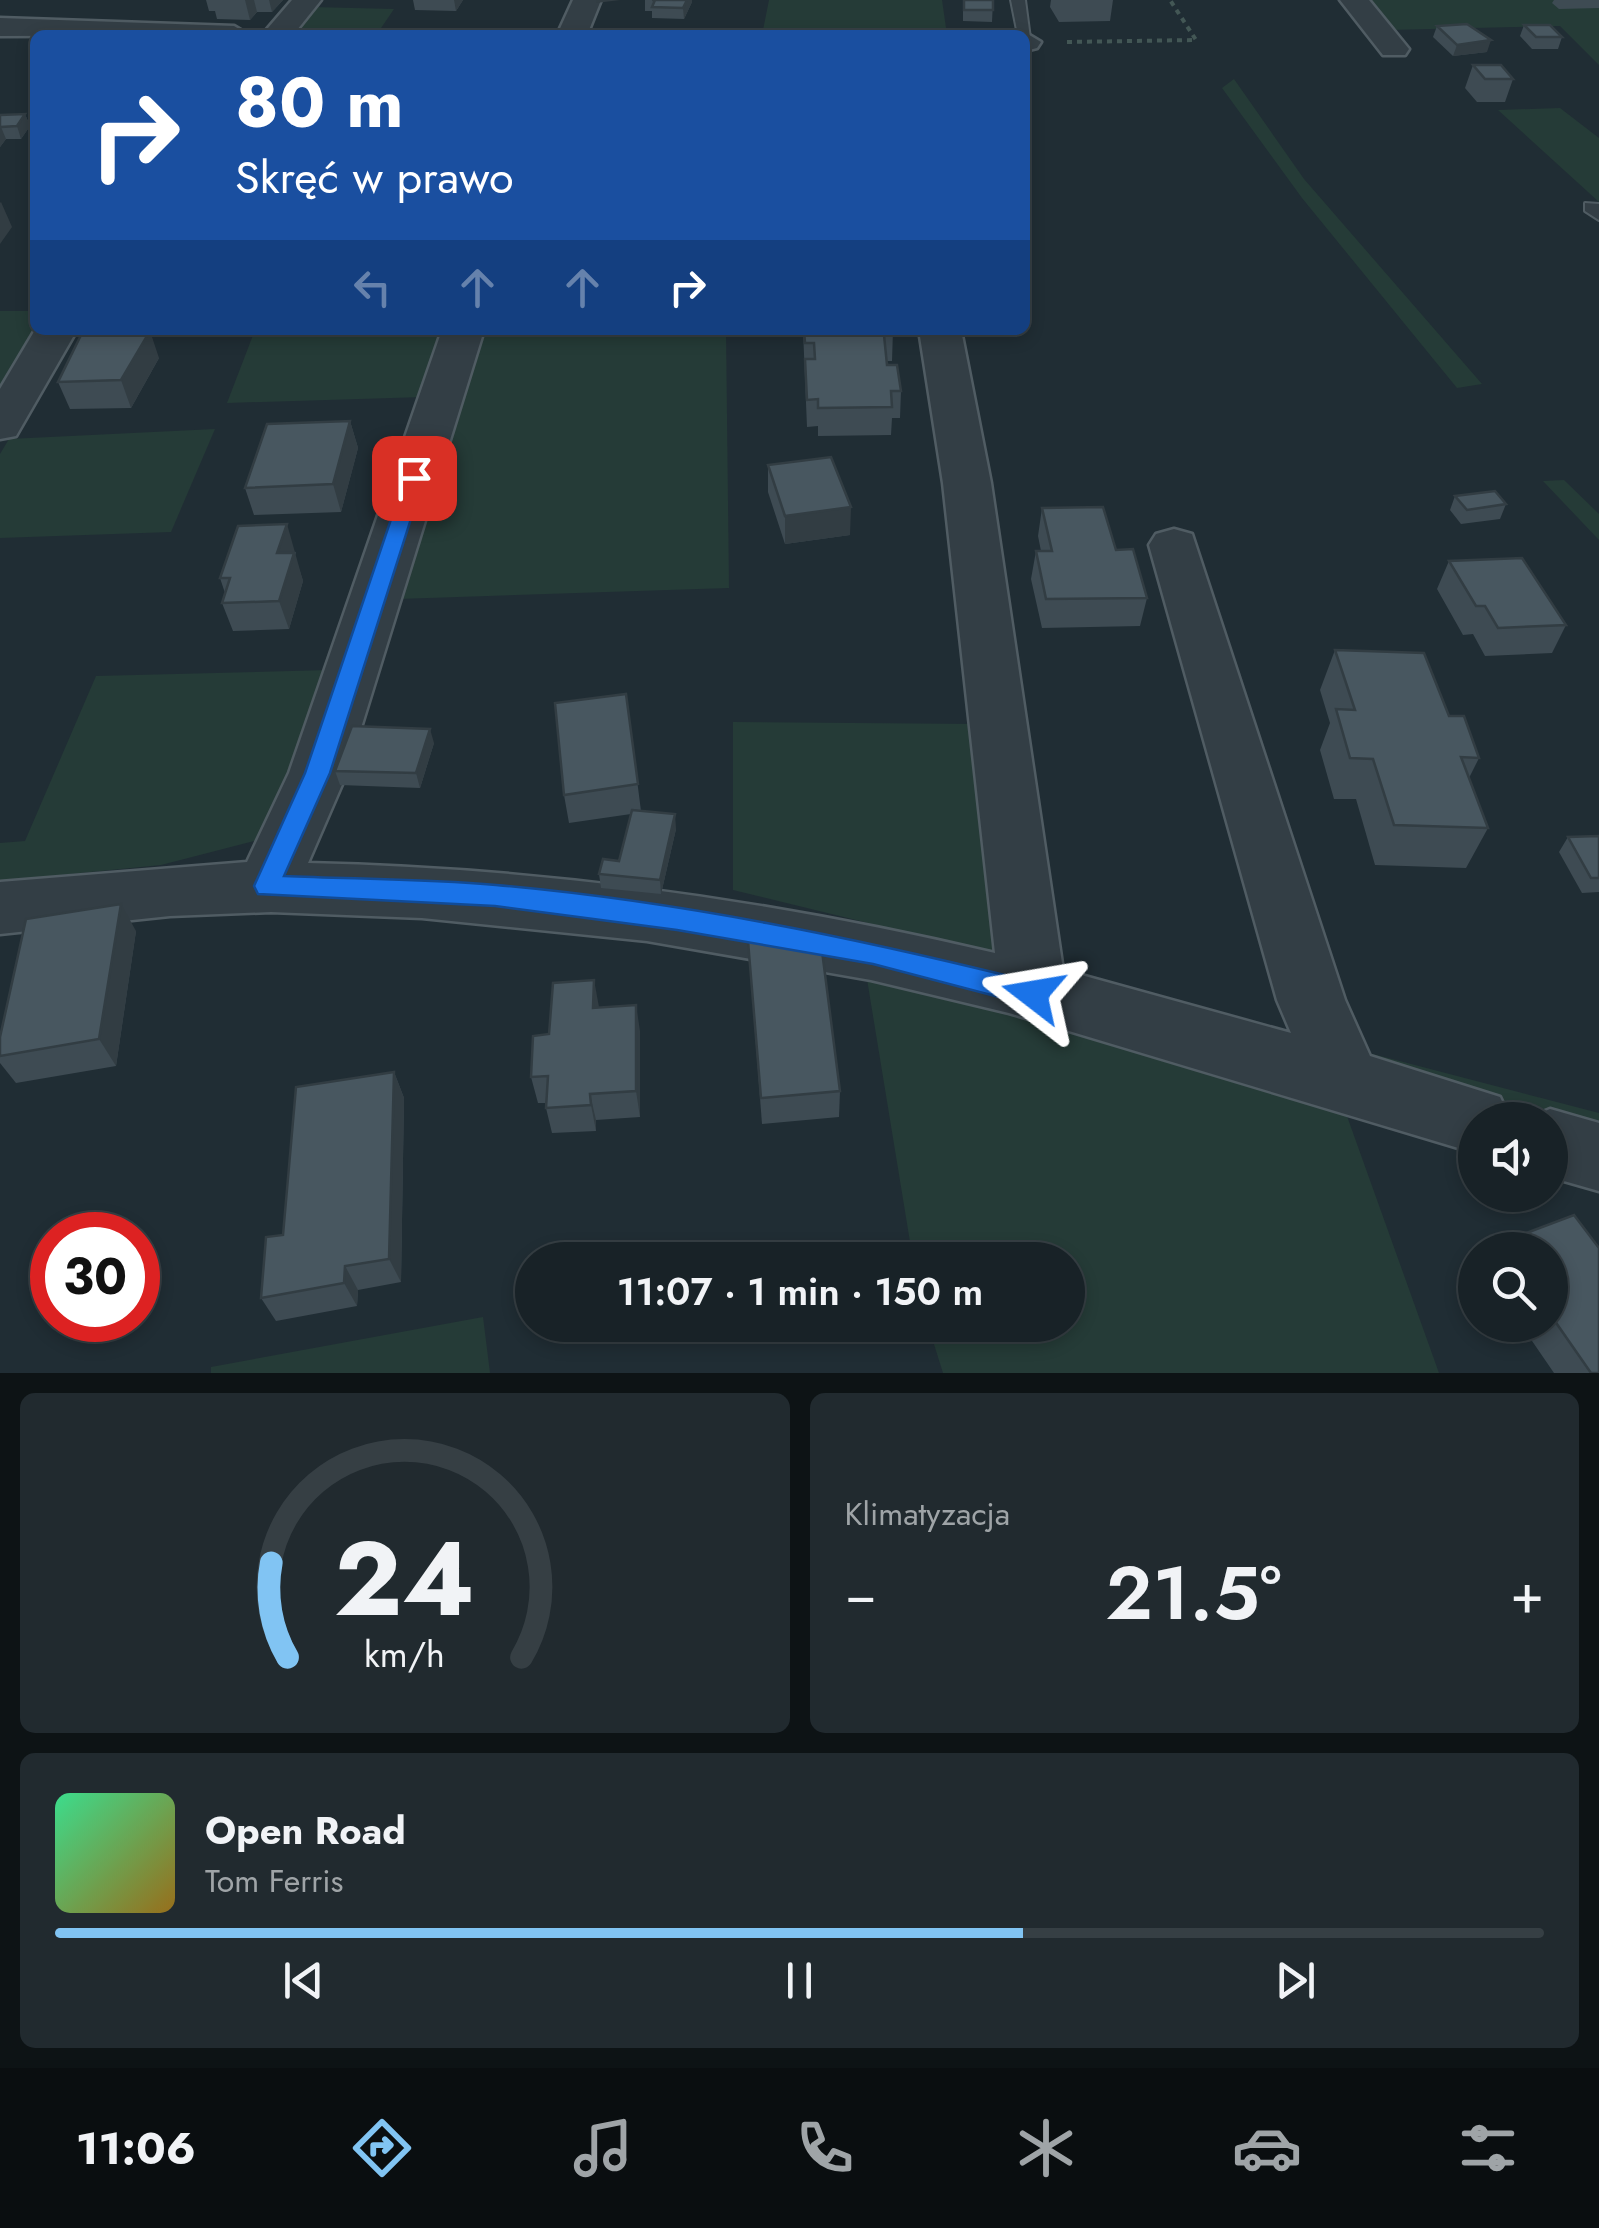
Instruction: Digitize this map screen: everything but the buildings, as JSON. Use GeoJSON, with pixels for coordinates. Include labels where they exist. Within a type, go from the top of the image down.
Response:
{"type":"FeatureCollection","features":[{"type":"Feature","properties":{"kind":"street"},"geometry":{"type":"LineString","coordinates":[[281,30],[307,0]]}},
{"type":"Feature","properties":{"kind":"street"},"geometry":{"type":"LineString","coordinates":[[574,30],[588,0]]}},
{"type":"Feature","properties":{"kind":"street"},"geometry":{"type":"LineString","coordinates":[[1354,0],[1394,50]]}},
{"type":"Feature","properties":{"kind":"street"},"geometry":{"type":"LineString","coordinates":[[0,27],[88,30]]}},
{"type":"Feature","properties":{"kind":"street"},"geometry":{"type":"LineString","coordinates":[[0,426],[53,335]]}},
{"type":"Feature","properties":{"kind":"street"},"geometry":{"type":"LineString","coordinates":[[267,886],[318,773],[460,335]]}},
{"type":"Feature","properties":{"kind":"street"},"geometry":{"type":"LineString","coordinates":[[941,335],[967,483],[1033,994]]}},
{"type":"Feature","properties":{"kind":"street"},"geometry":{"type":"LineString","coordinates":[[1174,544],[1311,1000],[1346,1081]]}},
{"type":"Feature","properties":{"kind":"street"},"geometry":{"type":"LineString","coordinates":[[0,908],[267,886],[495,896],[677,919],[873,953],[1033,994],[1458,1115]]}},
{"type":"Feature","properties":{"kind":"street"},"geometry":{"type":"LineString","coordinates":[[1568,1149],[1599,1158]]}},
{"type":"Feature","properties":{"kind":"lane"},"geometry":{"type":"LineString","coordinates":[[1018,0],[1023,30]]}},
{"type":"Feature","properties":{"kind":"path"},"geometry":{"type":"LineString","coordinates":[[1030,39],[1196,40],[1170,0]]}},
{"type":"Feature","properties":{"kind":"green space"},"geometry":{"type":"Polygon","coordinates":[[[769,0],[942,0],[946,30],[763,30],[769,0]]]}},
{"type":"Feature","properties":{"kind":"green space"},"geometry":{"type":"Polygon","coordinates":[[[1364,0],[1599,0],[1599,65],[1560,26],[1388,30],[1364,0]]]}},
{"type":"Feature","properties":{"kind":"green space"},"geometry":{"type":"Polygon","coordinates":[[[312,7],[394,9],[380,30],[294,30],[312,7]]]}},
{"type":"Feature","properties":{"kind":"green space"},"geometry":{"type":"Polygon","coordinates":[[[1234,79],[1304,179],[1482,384],[1457,388],[1302,198],[1222,88],[1234,79]]]}},
{"type":"Feature","properties":{"kind":"green space"},"geometry":{"type":"Polygon","coordinates":[[[1560,108],[1599,138],[1599,202],[1498,110],[1560,108]]]}},
{"type":"Feature","properties":{"kind":"green space"},"geometry":{"type":"Polygon","coordinates":[[[0,311],[30,311],[32,335],[0,395],[0,311]]]}},
{"type":"Feature","properties":{"kind":"green space"},"geometry":{"type":"Polygon","coordinates":[[[253,335],[443,335],[424,397],[227,403],[253,335]]]}},
{"type":"Feature","properties":{"kind":"green space"},"geometry":{"type":"Polygon","coordinates":[[[474,335],[726,335],[729,588],[398,599],[474,335]]]}},
{"type":"Feature","properties":{"kind":"green space"},"geometry":{"type":"Polygon","coordinates":[[[215,429],[171,532],[0,538],[0,454],[9,439],[215,429]]]}},
{"type":"Feature","properties":{"kind":"green space"},"geometry":{"type":"Polygon","coordinates":[[[1564,480],[1599,514],[1599,540],[1543,481],[1564,480]]]}},
{"type":"Feature","properties":{"kind":"green space"},"geometry":{"type":"Polygon","coordinates":[[[329,670],[289,790],[258,840],[161,865],[0,881],[0,843],[25,841],[96,676],[329,670]]]}},
{"type":"Feature","properties":{"kind":"green space"},"geometry":{"type":"Polygon","coordinates":[[[733,722],[977,724],[999,955],[733,890],[733,722]]]}},
{"type":"Feature","properties":{"kind":"green space"},"geometry":{"type":"Polygon","coordinates":[[[865,967],[1343,1105],[1439,1373],[943,1373],[933,1342],[1085,1342],[1085,1242],[910,1242],[865,967]]]}},
{"type":"Feature","properties":{"kind":"green space"},"geometry":{"type":"Polygon","coordinates":[[[1346,1047],[1557,1102],[1495,1102],[1377,1069],[1346,1047]]]}},
{"type":"Feature","properties":{"kind":"green space"},"geometry":{"type":"Polygon","coordinates":[[[1568,1105],[1599,1113],[1599,1131],[1568,1122],[1568,1105]]]}},
{"type":"Feature","properties":{"kind":"green space"},"geometry":{"type":"Polygon","coordinates":[[[483,1317],[490,1373],[211,1373],[211,1367],[483,1317]]]}},
{"type":"Feature","properties":{"kind":"route"},"geometry":{"type":"LineString","coordinates":[[414,478],[318,773],[267,886],[495,896],[677,919],[873,953],[1033,994]]}}]}
